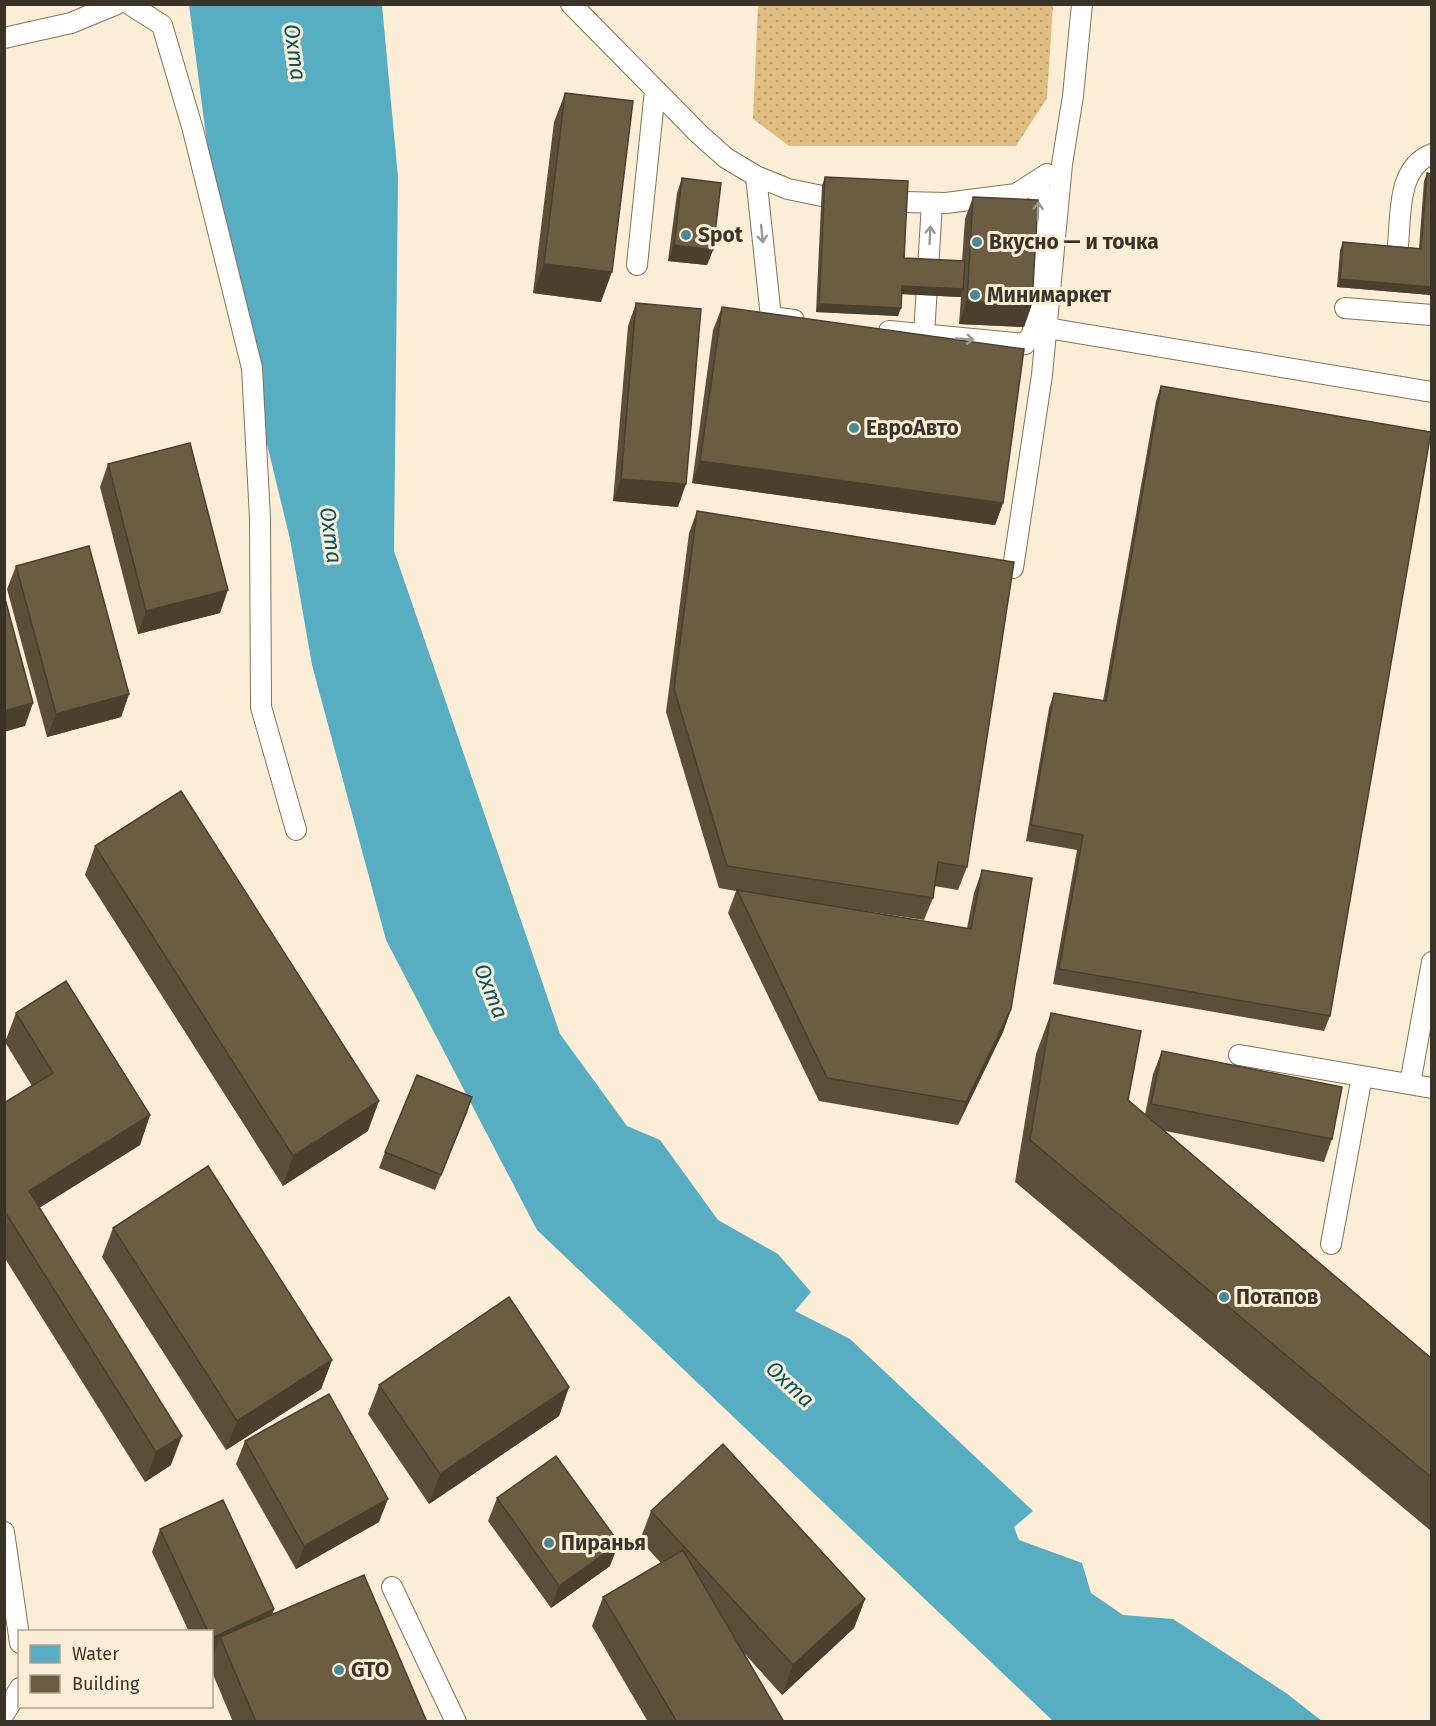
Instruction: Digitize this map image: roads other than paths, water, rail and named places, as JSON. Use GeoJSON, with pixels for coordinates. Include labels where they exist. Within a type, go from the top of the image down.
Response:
{"type":"FeatureCollection","features":[{"type":"Feature","properties":{"kind":"lane"},"geometry":{"type":"LineString","coordinates":[[4,38],[71,23],[117,4]]}},
{"type":"Feature","properties":{"kind":"lane"},"geometry":{"type":"LineString","coordinates":[[129,4],[162,26],[193,130],[252,368],[260,518],[261,706],[296,830]]}},
{"type":"Feature","properties":{"kind":"lane"},"geometry":{"type":"LineString","coordinates":[[571,4],[700,135],[726,158],[756,176],[788,189],[822,196]]}},
{"type":"Feature","properties":{"kind":"lane"},"geometry":{"type":"LineString","coordinates":[[1013,568],[1047,328],[1062,164],[1073,96],[1082,4]]}},
{"type":"Feature","properties":{"kind":"lane"},"geometry":{"type":"LineString","coordinates":[[638,266],[655,90]]}},
{"type":"Feature","properties":{"kind":"lane"},"geometry":{"type":"LineString","coordinates":[[1398,245],[1403,188],[1412,169],[1431,154]]}},
{"type":"Feature","properties":{"kind":"lane"},"geometry":{"type":"LineString","coordinates":[[904,202],[932,203],[1016,194],[1062,164]]}},
{"type":"Feature","properties":{"kind":"lane"},"geometry":{"type":"LineString","coordinates":[[756,176],[771,317],[818,323]]}},
{"type":"Feature","properties":{"kind":"lane"},"geometry":{"type":"LineString","coordinates":[[865,328],[1025,344],[1033,333],[1040,179]]}},
{"type":"Feature","properties":{"kind":"lane"},"geometry":{"type":"LineString","coordinates":[[924,335],[932,203]]}},
{"type":"Feature","properties":{"kind":"lane"},"geometry":{"type":"LineString","coordinates":[[1345,308],[1431,315]]}},
{"type":"Feature","properties":{"kind":"lane"},"geometry":{"type":"LineString","coordinates":[[1047,328],[1431,392]]}},
{"type":"Feature","properties":{"kind":"lane"},"geometry":{"type":"LineString","coordinates":[[1410,1084],[1431,962]]}},
{"type":"Feature","properties":{"kind":"lane"},"geometry":{"type":"LineString","coordinates":[[1239,1055],[1431,1088]]}},
{"type":"Feature","properties":{"kind":"lane"},"geometry":{"type":"LineString","coordinates":[[1331,1244],[1362,1076]]}},
{"type":"Feature","properties":{"kind":"lane"},"geometry":{"type":"LineString","coordinates":[[4,1532],[18,1630]]}},
{"type":"Feature","properties":{"kind":"lane"},"geometry":{"type":"LineString","coordinates":[[392,1587],[456,1722]]}},
{"type":"Feature","properties":{"kind":"lane"},"geometry":{"type":"LineString","coordinates":[[4,1714],[18,1691]]}},
{"type":"Feature","properties":{"kind":"water","name":"Охта"},"geometry":{"type":"Polygon","coordinates":[[[189,5],[382,5],[398,177],[394,551],[560,1034],[627,1126],[660,1140],[718,1220],[778,1254],[811,1292],[795,1311],[850,1339],[1033,1511],[1014,1527],[1019,1540],[1082,1563],[1091,1593],[1123,1615],[1173,1619],[1286,1693],[1322,1721],[1053,1721],[537,1230],[386,940],[312,665],[290,539],[222,259],[189,5]]]}},
{"type":"Feature","properties":{"kind":"place","name":"Spot"},"geometry":{"type":"Point","coordinates":[686,235]}},
{"type":"Feature","properties":{"kind":"place","name":"Вкусно — и точка"},"geometry":{"type":"Point","coordinates":[977,242]}},
{"type":"Feature","properties":{"kind":"place","name":"Минимаркет"},"geometry":{"type":"Point","coordinates":[975,295]}},
{"type":"Feature","properties":{"kind":"place","name":"ЕвроАвто"},"geometry":{"type":"Point","coordinates":[854,428]}},
{"type":"Feature","properties":{"kind":"place","name":"Потапов"},"geometry":{"type":"Point","coordinates":[1224,1297]}},
{"type":"Feature","properties":{"kind":"place","name":"Пиранья"},"geometry":{"type":"Point","coordinates":[549,1543]}},
{"type":"Feature","properties":{"kind":"place","name":"GTO"},"geometry":{"type":"Point","coordinates":[339,1670]}}]}
